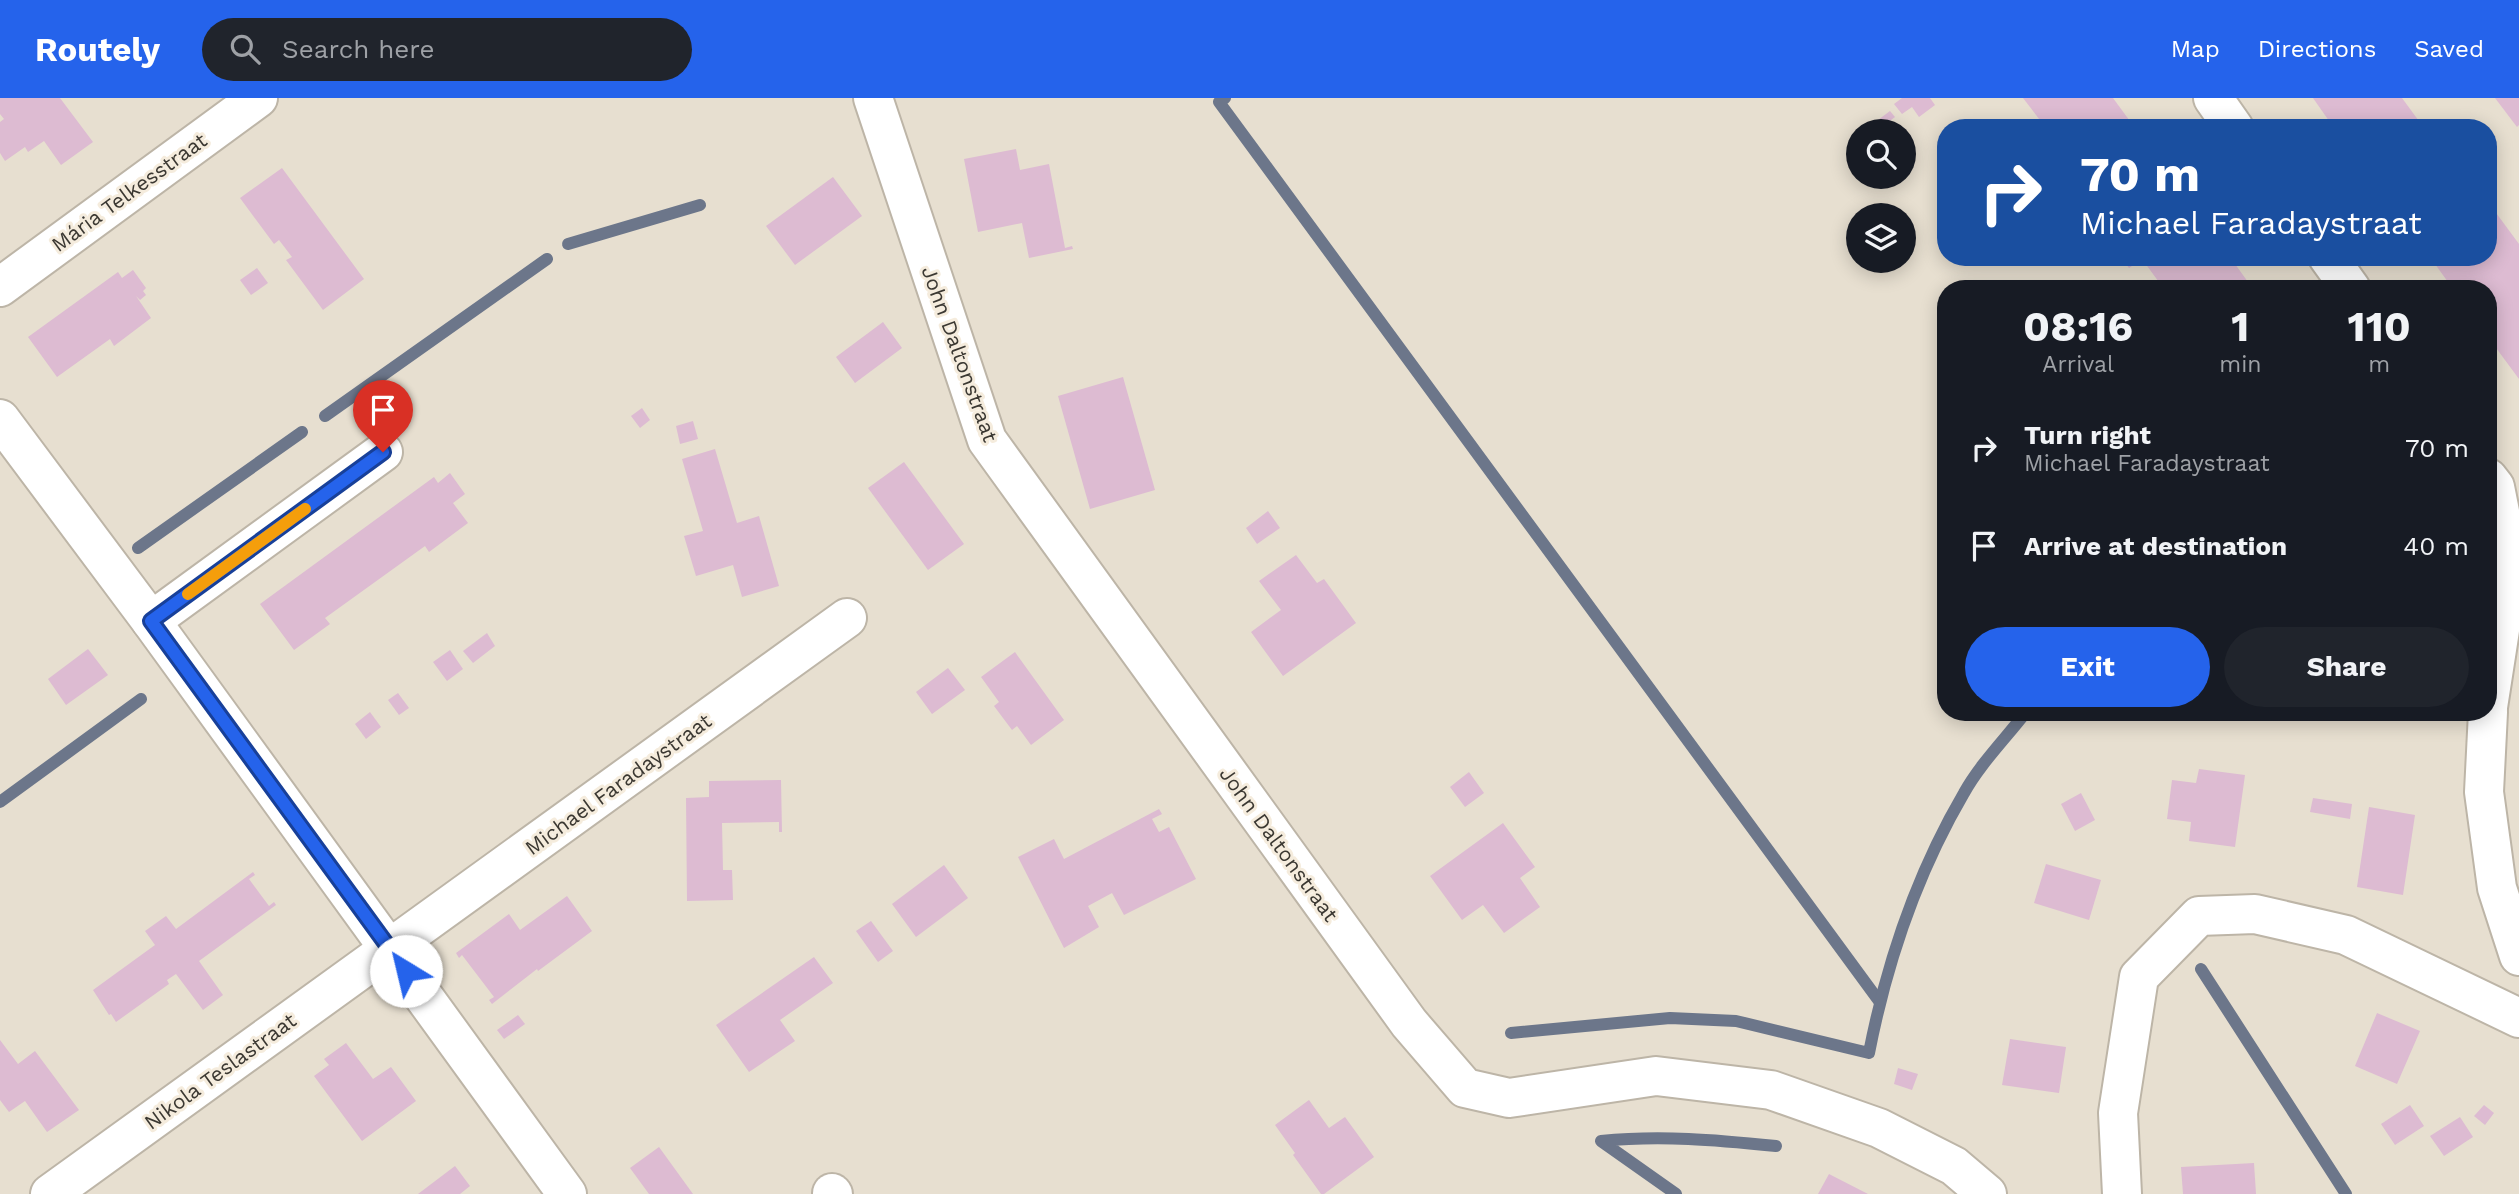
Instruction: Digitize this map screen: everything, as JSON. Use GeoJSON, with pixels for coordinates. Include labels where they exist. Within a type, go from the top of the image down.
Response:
{"type":"FeatureCollection","features":[{"type":"Feature","properties":{"kind":"street","name":"Mária Telkesstraat"},"geometry":{"type":"LineString","coordinates":[[0,287],[258,98]]}},
{"type":"Feature","properties":{"kind":"street","name":"John Daltonstraat"},"geometry":{"type":"LineString","coordinates":[[873,98],[987,440],[1409,1023],[1465,1088],[1509,1098],[1656,1076],[1771,1090],[1879,1128],[1954,1166],[1987,1194]]}},
{"type":"Feature","properties":{"kind":"street"},"geometry":{"type":"LineString","coordinates":[[2213,98],[2228,119]]}},
{"type":"Feature","properties":{"kind":"street"},"geometry":{"type":"LineString","coordinates":[[0,419],[151,621],[567,1194]]}},
{"type":"Feature","properties":{"kind":"street"},"geometry":{"type":"LineString","coordinates":[[151,621],[383,452]]}},
{"type":"Feature","properties":{"kind":"street"},"geometry":{"type":"LineString","coordinates":[[2497,497],[2508,552],[2497,649]]}},
{"type":"Feature","properties":{"kind":"street","name":"Michael Faradaystraat"},"geometry":{"type":"LineString","coordinates":[[390,949],[847,618]]}},
{"type":"Feature","properties":{"kind":"street"},"geometry":{"type":"LineString","coordinates":[[2488,721],[2484,792],[2497,888],[2519,956]]}},
{"type":"Feature","properties":{"kind":"street"},"geometry":{"type":"LineString","coordinates":[[2122,1194],[2118,1113],[2139,977],[2199,916],[2255,914],[2346,935],[2519,1018]]}},
{"type":"Feature","properties":{"kind":"street","name":"Nikola Teslastraat"},"geometry":{"type":"LineString","coordinates":[[50,1194],[390,949]]}},
{"type":"Feature","properties":{"kind":"building"},"geometry":{"type":"Polygon","coordinates":[[[0,98],[60,98],[93,142],[61,165],[44,141],[28,152],[25,147],[5,161],[0,153],[0,122],[4,119],[0,114],[0,98]]]}},
{"type":"Feature","properties":{"kind":"building"},"geometry":{"type":"Polygon","coordinates":[[[1902,98],[1930,98],[1935,105],[1919,117],[1912,107],[1902,114],[1894,104],[1902,98]]]}},
{"type":"Feature","properties":{"kind":"building"},"geometry":{"type":"Polygon","coordinates":[[[2023,98],[2113,98],[2128,119],[2039,119],[2023,98]]]}},
{"type":"Feature","properties":{"kind":"building"},"geometry":{"type":"Polygon","coordinates":[[[2313,98],[2402,98],[2417,119],[2328,119],[2313,98]]]}},
{"type":"Feature","properties":{"kind":"building"},"geometry":{"type":"Polygon","coordinates":[[[2495,98],[2519,98],[2517,127],[2495,98]]]}},
{"type":"Feature","properties":{"kind":"building"},"geometry":{"type":"Polygon","coordinates":[[[1890,111],[1895,117],[1892,119],[1879,119],[1890,111]]]}},
{"type":"Feature","properties":{"kind":"building"},"geometry":{"type":"Polygon","coordinates":[[[1016,149],[1020,170],[1049,164],[1065,248],[1072,246],[1073,249],[1029,258],[1022,223],[978,232],[964,159],[1016,149]]]}},
{"type":"Feature","properties":{"kind":"building"},"geometry":{"type":"Polygon","coordinates":[[[282,168],[364,279],[323,310],[286,260],[292,257],[279,240],[274,244],[240,198],[282,168]]]}},
{"type":"Feature","properties":{"kind":"building"},"geometry":{"type":"Polygon","coordinates":[[[833,177],[862,216],[795,265],[766,226],[833,177]]]}},
{"type":"Feature","properties":{"kind":"building"},"geometry":{"type":"Polygon","coordinates":[[[2497,214],[2519,244],[2519,379],[2497,349],[2497,280],[2447,280],[2436,266],[2497,266],[2497,214]]]}},
{"type":"Feature","properties":{"kind":"building"},"geometry":{"type":"Polygon","coordinates":[[[2147,266],[2236,266],[2247,280],[2157,280],[2147,266]]]}},
{"type":"Feature","properties":{"kind":"building"},"geometry":{"type":"Polygon","coordinates":[[[257,268],[268,283],[251,295],[240,280],[257,268]]]}},
{"type":"Feature","properties":{"kind":"building"},"geometry":{"type":"Polygon","coordinates":[[[133,270],[146,288],[143,291],[146,295],[140,300],[136,296],[151,318],[114,346],[110,339],[57,377],[28,337],[118,272],[122,278],[133,270]]]}},
{"type":"Feature","properties":{"kind":"building"},"geometry":{"type":"Polygon","coordinates":[[[883,322],[902,348],[855,383],[836,357],[883,322]]]}},
{"type":"Feature","properties":{"kind":"building"},"geometry":{"type":"Polygon","coordinates":[[[1123,377],[1155,490],[1090,509],[1058,396],[1123,377]]]}},
{"type":"Feature","properties":{"kind":"building"},"geometry":{"type":"Polygon","coordinates":[[[642,408],[650,420],[640,428],[631,416],[642,408]]]}},
{"type":"Feature","properties":{"kind":"building"},"geometry":{"type":"Polygon","coordinates":[[[693,421],[698,439],[680,444],[676,426],[693,421]]]}},
{"type":"Feature","properties":{"kind":"building"},"geometry":{"type":"Polygon","coordinates":[[[715,449],[737,523],[759,516],[779,586],[742,597],[733,565],[696,576],[684,536],[703,531],[682,459],[715,449]]]}},
{"type":"Feature","properties":{"kind":"building"},"geometry":{"type":"Polygon","coordinates":[[[904,462],[964,544],[928,570],[868,488],[904,462]]]}},
{"type":"Feature","properties":{"kind":"building"},"geometry":{"type":"Polygon","coordinates":[[[450,473],[465,494],[453,503],[468,523],[429,552],[425,546],[325,618],[330,624],[294,650],[260,604],[434,477],[438,483],[450,473]]]}},
{"type":"Feature","properties":{"kind":"building"},"geometry":{"type":"Polygon","coordinates":[[[1268,511],[1280,528],[1257,544],[1246,528],[1268,511]]]}},
{"type":"Feature","properties":{"kind":"building"},"geometry":{"type":"Polygon","coordinates":[[[1296,555],[1317,583],[1324,579],[1356,623],[1283,676],[1251,632],[1281,610],[1259,581],[1296,555]]]}},
{"type":"Feature","properties":{"kind":"building"},"geometry":{"type":"Polygon","coordinates":[[[487,633],[495,646],[473,663],[463,651],[487,633]]]}},
{"type":"Feature","properties":{"kind":"building"},"geometry":{"type":"Polygon","coordinates":[[[88,649],[108,675],[66,705],[48,679],[88,649]]]}},
{"type":"Feature","properties":{"kind":"building"},"geometry":{"type":"Polygon","coordinates":[[[450,650],[463,669],[447,681],[433,662],[450,650]]]}},
{"type":"Feature","properties":{"kind":"building"},"geometry":{"type":"Polygon","coordinates":[[[1015,652],[1064,720],[1031,745],[1017,726],[1012,730],[994,706],[999,702],[981,677],[1015,652]]]}},
{"type":"Feature","properties":{"kind":"building"},"geometry":{"type":"Polygon","coordinates":[[[948,668],[965,690],[932,714],[916,692],[948,668]]]}},
{"type":"Feature","properties":{"kind":"building"},"geometry":{"type":"Polygon","coordinates":[[[398,693],[409,708],[399,715],[388,700],[398,693]]]}},
{"type":"Feature","properties":{"kind":"building"},"geometry":{"type":"Polygon","coordinates":[[[370,712],[381,727],[366,739],[355,724],[370,712]]]}},
{"type":"Feature","properties":{"kind":"building"},"geometry":{"type":"Polygon","coordinates":[[[2199,769],[2245,775],[2235,847],[2189,841],[2191,822],[2167,819],[2172,780],[2196,783],[2199,769]]]}},
{"type":"Feature","properties":{"kind":"building"},"geometry":{"type":"Polygon","coordinates":[[[1469,772],[1484,793],[1465,807],[1450,787],[1469,772]]]}},
{"type":"Feature","properties":{"kind":"building"},"geometry":{"type":"Polygon","coordinates":[[[781,780],[782,832],[779,832],[779,822],[722,823],[723,870],[732,870],[733,900],[687,901],[686,798],[709,797],[709,781],[781,780]]]}},
{"type":"Feature","properties":{"kind":"building"},"geometry":{"type":"Polygon","coordinates":[[[2081,793],[2095,820],[2075,831],[2061,804],[2081,793]]]}},
{"type":"Feature","properties":{"kind":"building"},"geometry":{"type":"Polygon","coordinates":[[[2313,798],[2352,804],[2350,819],[2310,812],[2313,798]]]}},
{"type":"Feature","properties":{"kind":"building"},"geometry":{"type":"Polygon","coordinates":[[[2369,807],[2415,815],[2403,895],[2357,887],[2369,807]]]}},
{"type":"Feature","properties":{"kind":"building"},"geometry":{"type":"Polygon","coordinates":[[[1159,809],[1162,814],[1152,819],[1159,832],[1169,827],[1196,879],[1124,915],[1112,893],[1088,906],[1099,927],[1064,948],[1018,857],[1054,839],[1064,859],[1159,809]]]}},
{"type":"Feature","properties":{"kind":"building"},"geometry":{"type":"Polygon","coordinates":[[[1503,823],[1535,867],[1520,878],[1540,907],[1504,933],[1483,905],[1462,920],[1430,876],[1503,823]]]}},
{"type":"Feature","properties":{"kind":"building"},"geometry":{"type":"Polygon","coordinates":[[[2046,864],[2101,880],[2089,920],[2034,903],[2046,864]]]}},
{"type":"Feature","properties":{"kind":"building"},"geometry":{"type":"Polygon","coordinates":[[[944,865],[968,898],[916,937],[892,904],[944,865]]]}},
{"type":"Feature","properties":{"kind":"building"},"geometry":{"type":"Polygon","coordinates":[[[253,872],[255,875],[249,879],[269,906],[274,902],[276,905],[199,961],[223,995],[203,1010],[176,974],[167,980],[169,984],[116,1022],[93,990],[155,945],[145,931],[166,916],[176,929],[253,872]]]}},
{"type":"Feature","properties":{"kind":"building"},"geometry":{"type":"Polygon","coordinates":[[[567,896],[592,931],[492,1004],[489,1000],[494,997],[462,955],[459,958],[456,953],[509,914],[520,930],[567,896]]]}},
{"type":"Feature","properties":{"kind":"building"},"geometry":{"type":"Polygon","coordinates":[[[871,921],[893,951],[878,962],[856,931],[871,921]]]}},
{"type":"Feature","properties":{"kind":"building"},"geometry":{"type":"Polygon","coordinates":[[[814,957],[833,983],[780,1020],[795,1041],[749,1072],[716,1025],[814,957]]]}},
{"type":"Feature","properties":{"kind":"building"},"geometry":{"type":"Polygon","coordinates":[[[2377,1013],[2420,1031],[2397,1084],[2355,1066],[2377,1013]]]}},
{"type":"Feature","properties":{"kind":"building"},"geometry":{"type":"Polygon","coordinates":[[[518,1015],[525,1024],[504,1039],[497,1030],[518,1015]]]}},
{"type":"Feature","properties":{"kind":"building"},"geometry":{"type":"Polygon","coordinates":[[[2010,1039],[2066,1047],[2059,1093],[2002,1085],[2010,1039]]]}},
{"type":"Feature","properties":{"kind":"building"},"geometry":{"type":"Polygon","coordinates":[[[0,1040],[18,1064],[35,1051],[79,1110],[47,1132],[25,1101],[9,1112],[0,1100],[0,1040]]]}},
{"type":"Feature","properties":{"kind":"building"},"geometry":{"type":"Polygon","coordinates":[[[346,1043],[373,1079],[391,1067],[416,1101],[362,1141],[314,1076],[329,1065],[324,1059],[346,1043]]]}},
{"type":"Feature","properties":{"kind":"building"},"geometry":{"type":"Polygon","coordinates":[[[1898,1068],[1918,1074],[1912,1090],[1894,1084],[1898,1068]]]}},
{"type":"Feature","properties":{"kind":"building"},"geometry":{"type":"Polygon","coordinates":[[[1309,1100],[1329,1128],[1345,1117],[1374,1157],[1324,1194],[1321,1194],[1293,1155],[1295,1153],[1275,1125],[1309,1100]]]}},
{"type":"Feature","properties":{"kind":"building"},"geometry":{"type":"Polygon","coordinates":[[[2410,1105],[2424,1126],[2395,1145],[2381,1124],[2410,1105]]]}},
{"type":"Feature","properties":{"kind":"building"},"geometry":{"type":"Polygon","coordinates":[[[2484,1105],[2494,1113],[2485,1125],[2474,1116],[2484,1105]]]}},
{"type":"Feature","properties":{"kind":"building"},"geometry":{"type":"Polygon","coordinates":[[[2460,1117],[2473,1137],[2444,1156],[2430,1136],[2460,1117]]]}},
{"type":"Feature","properties":{"kind":"building"},"geometry":{"type":"Polygon","coordinates":[[[659,1147],[693,1194],[649,1194],[630,1168],[659,1147]]]}},
{"type":"Feature","properties":{"kind":"building"},"geometry":{"type":"Polygon","coordinates":[[[2254,1163],[2256,1194],[2183,1194],[2181,1167],[2254,1163]]]}},
{"type":"Feature","properties":{"kind":"building"},"geometry":{"type":"Polygon","coordinates":[[[455,1166],[470,1186],[460,1194],[418,1194],[455,1166]]]}},
{"type":"Feature","properties":{"kind":"building"},"geometry":{"type":"Polygon","coordinates":[[[1829,1174],[1868,1194],[1818,1194],[1829,1174]]]}},
{"type":"Feature","properties":{"kind":"waterway"},"geometry":{"type":"LineString","coordinates":[[1225,98],[1219,102],[1879,1001]]}},
{"type":"Feature","properties":{"kind":"waterway"},"geometry":{"type":"LineString","coordinates":[[568,244],[700,205]]}},
{"type":"Feature","properties":{"kind":"waterway"},"geometry":{"type":"LineString","coordinates":[[325,416],[547,259]]}},
{"type":"Feature","properties":{"kind":"waterway"},"geometry":{"type":"LineString","coordinates":[[138,548],[302,432]]}},
{"type":"Feature","properties":{"kind":"waterway"},"geometry":{"type":"LineString","coordinates":[[0,802],[141,699]]}},
{"type":"Feature","properties":{"kind":"waterway"},"geometry":{"type":"LineString","coordinates":[[1511,1033],[1670,1018],[1736,1021],[1869,1053],[1894,952],[1931,855],[1970,782],[2018,721]]}},
{"type":"Feature","properties":{"kind":"waterway"},"geometry":{"type":"LineString","coordinates":[[2201,969],[2346,1194]]}},
{"type":"Feature","properties":{"kind":"waterway"},"geometry":{"type":"LineString","coordinates":[[1676,1194],[1601,1141],[1667,1138],[1776,1146]]}},
{"type":"Feature","properties":{"kind":"slow traffic"},"geometry":{"type":"LineString","coordinates":[[188,594],[305,509]]}},
{"type":"Feature","properties":{"kind":"route"},"geometry":{"type":"LineString","coordinates":[[383,452],[151,621],[406,971]]}}]}
